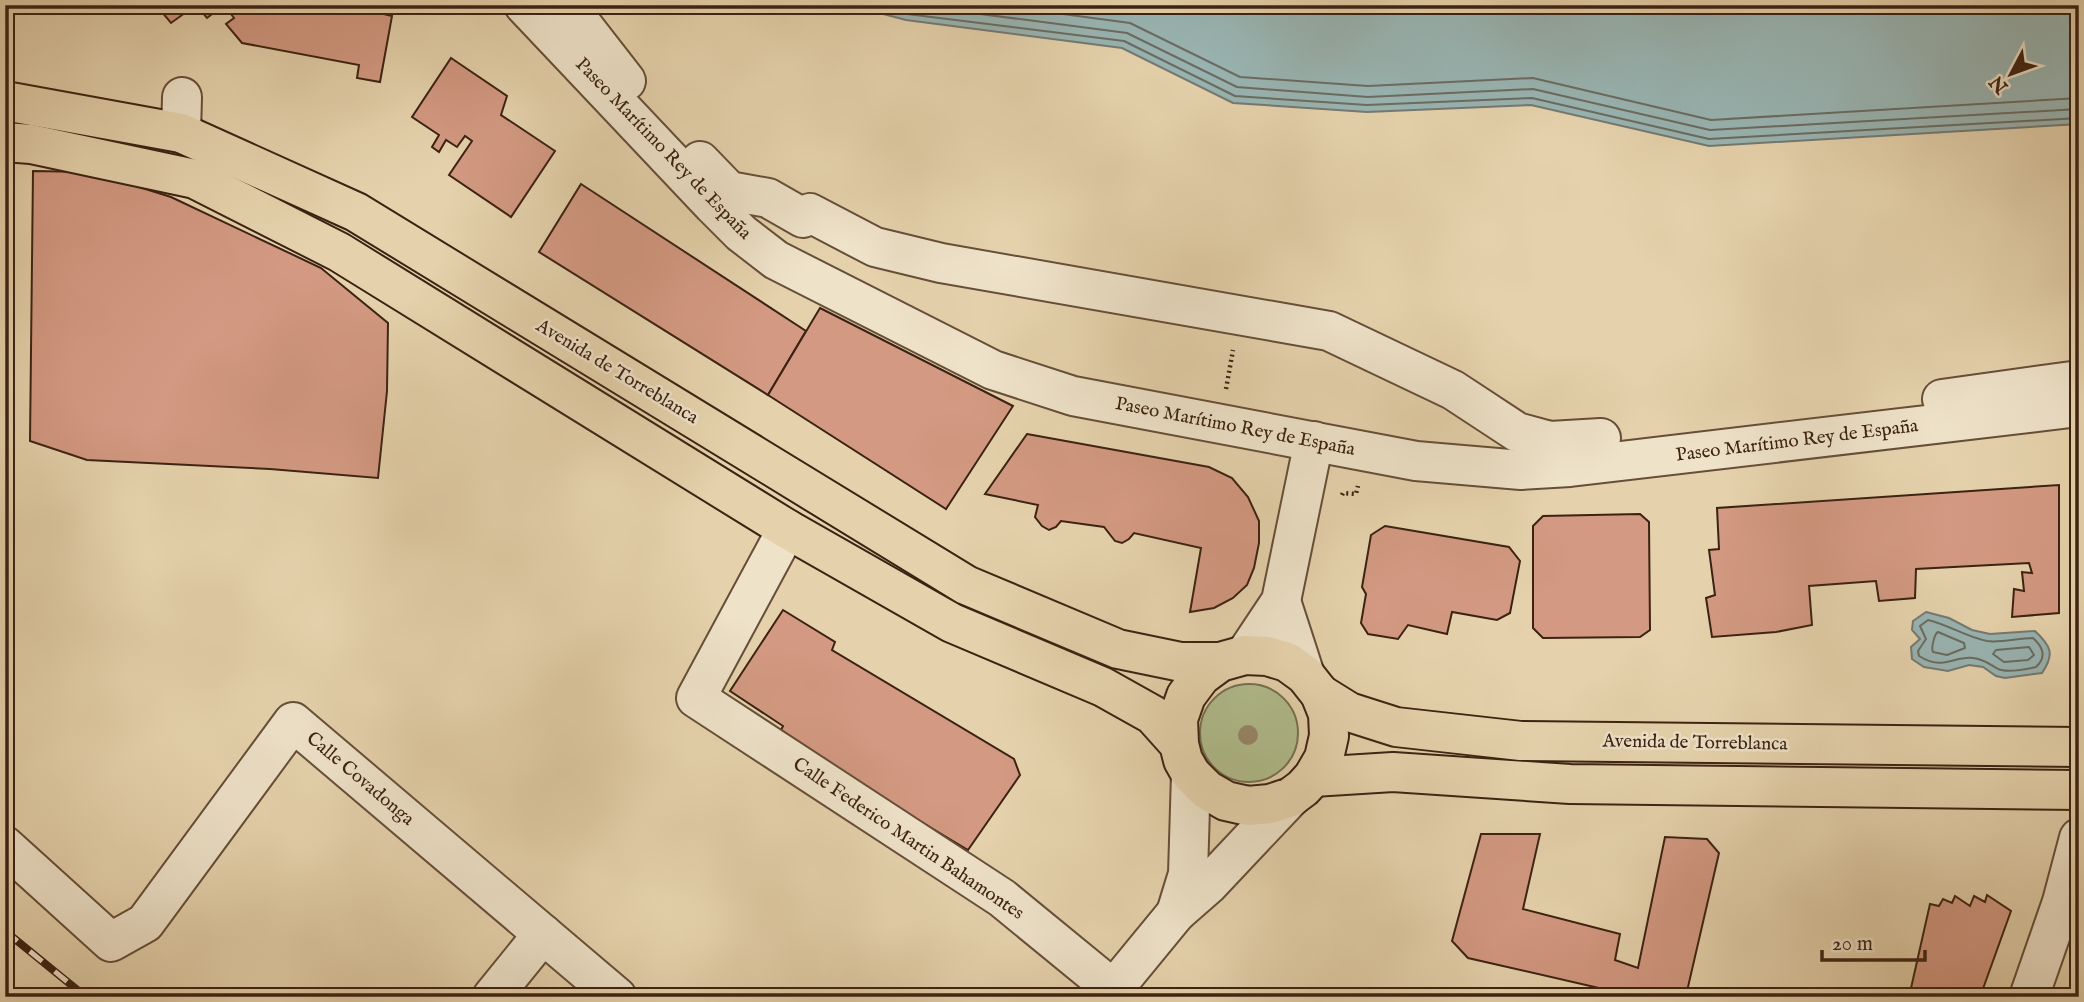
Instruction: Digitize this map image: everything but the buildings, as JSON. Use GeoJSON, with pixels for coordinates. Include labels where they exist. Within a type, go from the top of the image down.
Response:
{"type":"FeatureCollection","features":[{"type":"Feature","properties":{"kind":"main road","name":"Avenida de Torreblanca"},"geometry":{"type":"LineString","coordinates":[[20,103],[181,115],[356,212],[965,585],[1118,649],[1181,662],[1233,659]]}},
{"type":"Feature","properties":{"kind":"main road"},"geometry":{"type":"LineString","coordinates":[[18,143],[195,179],[339,252],[787,529],[952,623],[1103,687],[1153,715],[1207,790],[1226,801],[1248,806],[1270,804],[1302,787],[1393,772],[1570,785],[2079,790]]}},
{"type":"Feature","properties":{"kind":"main road"},"geometry":{"type":"LineString","coordinates":[[1185,759],[1178,719],[1186,696],[1200,676],[1233,659],[1267,656],[1287,662],[1312,684],[1328,714],[1329,736],[1324,758],[1302,787]]}},
{"type":"Feature","properties":{"kind":"main road","name":"Avenida de Torreblanca"},"geometry":{"type":"LineString","coordinates":[[1312,684],[1349,712],[1396,727],[1521,741],[2079,747]]}},
{"type":"Feature","properties":{"kind":"street","name":"Paseo Marítimo Rey de España"},"geometry":{"type":"LineString","coordinates":[[524,5],[713,205],[741,233],[776,260],[993,370],[1073,396],[1367,452],[1466,467],[1521,470],[1570,467],[2079,407]]}},
{"type":"Feature","properties":{"kind":"street"},"geometry":{"type":"LineString","coordinates":[[567,5],[639,97],[729,191],[768,198],[803,218],[810,213],[876,247],[941,263],[1329,331],[1453,390],[1517,432],[1550,441],[1676,434],[1857,412],[2079,380]]}},
{"type":"Feature","properties":{"kind":"street"},"geometry":{"type":"LineString","coordinates":[[1233,659],[1281,601],[1314,441]]}},
{"type":"Feature","properties":{"kind":"street","name":"Calle Federico Martin Bahamontes"},"geometry":{"type":"LineString","coordinates":[[787,529],[696,698],[1002,898],[1110,993]]}},
{"type":"Feature","properties":{"kind":"street"},"geometry":{"type":"LineString","coordinates":[[1281,601],[1312,684]]}},
{"type":"Feature","properties":{"kind":"street","name":"Calle Covadonga"},"geometry":{"type":"LineString","coordinates":[[5,846],[111,942],[145,923],[293,722],[617,997]]}},
{"type":"Feature","properties":{"kind":"street"},"geometry":{"type":"LineString","coordinates":[[1176,913],[1188,874],[1185,759]]}},
{"type":"Feature","properties":{"kind":"street"},"geometry":{"type":"LineString","coordinates":[[1110,993],[1176,913],[1234,859],[1302,787]]}},
{"type":"Feature","properties":{"kind":"street"},"geometry":{"type":"LineString","coordinates":[[2029,997],[2062,902],[2079,838]]}},
{"type":"Feature","properties":{"kind":"street"},"geometry":{"type":"LineString","coordinates":[[492,997],[542,934]]}},
{"type":"Feature","properties":{"kind":"path"},"geometry":{"type":"LineString","coordinates":[[1219,425],[1240,314]]}},
{"type":"Feature","properties":{"kind":"path"},"geometry":{"type":"LineString","coordinates":[[1340,503],[1343,493],[1356,494],[1367,452]]}},
{"type":"Feature","properties":{"kind":"green space"},"geometry":{"type":"Polygon","coordinates":[[[1249,684],[1268,688],[1284,698],[1294,714],[1298,733],[1294,752],[1284,768],[1268,778],[1249,782],[1230,778],[1214,768],[1204,752],[1200,733],[1204,714],[1214,698],[1230,688],[1249,684]]]}},
{"type":"Feature","properties":{"kind":"water"},"geometry":{"type":"Polygon","coordinates":[[[849,5],[2079,5],[2079,124],[1709,146],[1531,105],[1367,112],[1233,103],[1122,48],[906,20],[849,5]]]}},
{"type":"Feature","properties":{"kind":"water"},"geometry":{"type":"Polygon","coordinates":[[[1926,612],[1990,634],[2035,631],[2048,646],[2049,661],[2042,673],[2005,678],[1996,676],[1983,667],[1969,665],[1948,671],[1924,667],[1912,659],[1911,647],[1920,639],[1912,630],[1913,621],[1926,612]]]}},
{"type":"Feature","properties":{"kind":"waterway"},"geometry":{"type":"LineString","coordinates":[[5,312],[9,389],[5,408]]}},
{"type":"Feature","properties":{"kind":"railway"},"geometry":{"type":"LineString","coordinates":[[5,931],[86,997]]}}]}
